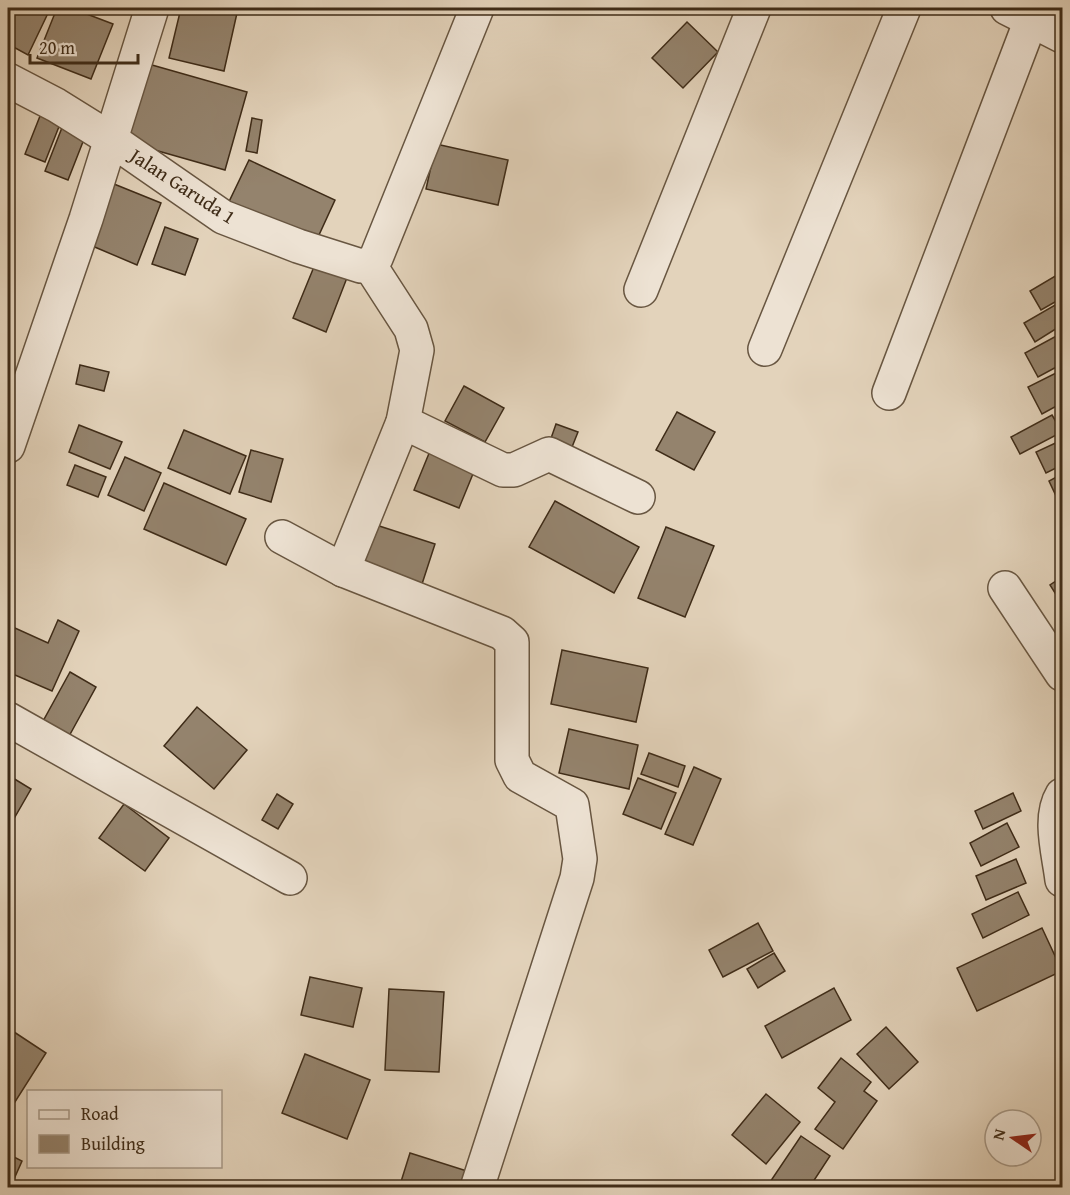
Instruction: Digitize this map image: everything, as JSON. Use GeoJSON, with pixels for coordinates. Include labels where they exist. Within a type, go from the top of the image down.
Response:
{"type":"FeatureCollection","features":[{"type":"Feature","properties":{"kind":"street"},"geometry":{"type":"LineString","coordinates":[[8,446],[86,219],[109,138],[152,8]]}},
{"type":"Feature","properties":{"kind":"street"},"geometry":{"type":"LineString","coordinates":[[343,570],[403,422],[417,350],[411,329],[373,261],[477,8]]}},
{"type":"Feature","properties":{"kind":"street"},"geometry":{"type":"LineString","coordinates":[[641,290],[754,8]]}},
{"type":"Feature","properties":{"kind":"street"},"geometry":{"type":"LineString","coordinates":[[765,350],[904,8]]}},
{"type":"Feature","properties":{"kind":"street"},"geometry":{"type":"LineString","coordinates":[[889,393],[1019,14],[1062,36]]}},
{"type":"Feature","properties":{"kind":"street","name":"Jalan Garuda 1"},"geometry":{"type":"LineString","coordinates":[[8,80],[56,105],[109,138],[223,217],[298,246],[362,266],[373,261]]}},
{"type":"Feature","properties":{"kind":"street"},"geometry":{"type":"LineString","coordinates":[[403,422],[503,470],[514,470],[549,454],[638,497]]}},
{"type":"Feature","properties":{"kind":"street"},"geometry":{"type":"LineString","coordinates":[[282,537],[343,570],[502,633],[512,642],[512,760],[520,776],[572,805],[580,859],[577,878],[477,1188]]}},
{"type":"Feature","properties":{"kind":"street"},"geometry":{"type":"LineString","coordinates":[[1005,588],[1062,674]]}},
{"type":"Feature","properties":{"kind":"street"},"geometry":{"type":"LineString","coordinates":[[8,719],[290,878]]}},
{"type":"Feature","properties":{"kind":"street"},"geometry":{"type":"LineString","coordinates":[[1062,795],[1058,803],[1055,822],[1062,880]]}},
{"type":"Feature","properties":{"kind":"building"},"geometry":{"type":"Polygon","coordinates":[[[8,8],[50,9],[28,55],[8,44],[8,8]]]}},
{"type":"Feature","properties":{"kind":"building"},"geometry":{"type":"Polygon","coordinates":[[[57,8],[71,8],[113,24],[91,79],[37,58],[57,8]]]}},
{"type":"Feature","properties":{"kind":"building"},"geometry":{"type":"Polygon","coordinates":[[[181,8],[212,8],[237,13],[224,71],[169,58],[181,8]]]}},
{"type":"Feature","properties":{"kind":"building"},"geometry":{"type":"Polygon","coordinates":[[[687,22],[718,52],[683,88],[652,58],[687,22]]]}},
{"type":"Feature","properties":{"kind":"building"},"geometry":{"type":"Polygon","coordinates":[[[145,63],[247,92],[225,170],[123,141],[145,63]]]}},
{"type":"Feature","properties":{"kind":"building"},"geometry":{"type":"Polygon","coordinates":[[[42,111],[62,119],[45,162],[25,154],[42,111]]]}},
{"type":"Feature","properties":{"kind":"building"},"geometry":{"type":"Polygon","coordinates":[[[252,118],[262,120],[257,153],[246,151],[252,118]]]}},
{"type":"Feature","properties":{"kind":"building"},"geometry":{"type":"Polygon","coordinates":[[[65,120],[88,129],[68,180],[45,171],[65,120]]]}},
{"type":"Feature","properties":{"kind":"building"},"geometry":{"type":"Polygon","coordinates":[[[436,144],[508,160],[498,205],[426,189],[436,144]]]}},
{"type":"Feature","properties":{"kind":"building"},"geometry":{"type":"Polygon","coordinates":[[[249,160],[335,200],[313,248],[226,208],[249,160]]]}},
{"type":"Feature","properties":{"kind":"building"},"geometry":{"type":"Polygon","coordinates":[[[114,184],[161,203],[137,265],[90,245],[114,184]]]}},
{"type":"Feature","properties":{"kind":"building"},"geometry":{"type":"Polygon","coordinates":[[[165,227],[198,239],[185,275],[152,264],[165,227]]]}},
{"type":"Feature","properties":{"kind":"building"},"geometry":{"type":"Polygon","coordinates":[[[318,257],[350,270],[326,332],[293,318],[318,257]]]}},
{"type":"Feature","properties":{"kind":"building"},"geometry":{"type":"Polygon","coordinates":[[[1062,272],[1062,298],[1041,310],[1030,291],[1062,272]]]}},
{"type":"Feature","properties":{"kind":"building"},"geometry":{"type":"Polygon","coordinates":[[[1062,301],[1062,325],[1035,342],[1024,323],[1062,301]]]}},
{"type":"Feature","properties":{"kind":"building"},"geometry":{"type":"Polygon","coordinates":[[[1060,334],[1062,364],[1038,377],[1025,353],[1060,334]]]}},
{"type":"Feature","properties":{"kind":"building"},"geometry":{"type":"Polygon","coordinates":[[[80,365],[109,372],[104,391],[76,384],[80,365]]]}},
{"type":"Feature","properties":{"kind":"building"},"geometry":{"type":"Polygon","coordinates":[[[1062,370],[1062,403],[1042,414],[1028,387],[1062,370]]]}},
{"type":"Feature","properties":{"kind":"building"},"geometry":{"type":"Polygon","coordinates":[[[464,386],[504,408],[485,442],[445,421],[464,386]]]}},
{"type":"Feature","properties":{"kind":"building"},"geometry":{"type":"Polygon","coordinates":[[[677,412],[715,432],[694,470],[656,450],[677,412]]]}},
{"type":"Feature","properties":{"kind":"building"},"geometry":{"type":"Polygon","coordinates":[[[1052,415],[1062,432],[1020,454],[1011,437],[1052,415]]]}},
{"type":"Feature","properties":{"kind":"building"},"geometry":{"type":"Polygon","coordinates":[[[556,424],[578,432],[570,452],[549,444],[556,424]]]}},
{"type":"Feature","properties":{"kind":"building"},"geometry":{"type":"Polygon","coordinates":[[[79,425],[122,442],[110,469],[69,452],[79,425]]]}},
{"type":"Feature","properties":{"kind":"building"},"geometry":{"type":"Polygon","coordinates":[[[184,430],[246,456],[230,494],[168,468],[184,430]]]}},
{"type":"Feature","properties":{"kind":"building"},"geometry":{"type":"Polygon","coordinates":[[[1062,440],[1062,465],[1046,473],[1036,452],[1062,440]]]}},
{"type":"Feature","properties":{"kind":"building"},"geometry":{"type":"Polygon","coordinates":[[[251,450],[283,459],[271,502],[239,492],[251,450]]]}},
{"type":"Feature","properties":{"kind":"building"},"geometry":{"type":"Polygon","coordinates":[[[430,451],[475,469],[459,508],[414,490],[430,451]]]}},
{"type":"Feature","properties":{"kind":"building"},"geometry":{"type":"Polygon","coordinates":[[[125,457],[161,473],[144,511],[108,495],[125,457]]]}},
{"type":"Feature","properties":{"kind":"building"},"geometry":{"type":"Polygon","coordinates":[[[75,465],[106,477],[98,497],[67,485],[75,465]]]}},
{"type":"Feature","properties":{"kind":"building"},"geometry":{"type":"Polygon","coordinates":[[[1062,474],[1062,497],[1058,500],[1049,481],[1062,474]]]}},
{"type":"Feature","properties":{"kind":"building"},"geometry":{"type":"Polygon","coordinates":[[[164,483],[246,519],[226,565],[144,529],[164,483]]]}},
{"type":"Feature","properties":{"kind":"building"},"geometry":{"type":"Polygon","coordinates":[[[555,501],[639,547],[614,593],[529,547],[555,501]]]}},
{"type":"Feature","properties":{"kind":"building"},"geometry":{"type":"Polygon","coordinates":[[[370,523],[435,544],[422,584],[357,563],[370,523]]]}},
{"type":"Feature","properties":{"kind":"building"},"geometry":{"type":"Polygon","coordinates":[[[666,527],[714,546],[685,617],[638,598],[666,527]]]}},
{"type":"Feature","properties":{"kind":"building"},"geometry":{"type":"Polygon","coordinates":[[[1062,577],[1062,604],[1050,585],[1062,577]]]}},
{"type":"Feature","properties":{"kind":"building"},"geometry":{"type":"Polygon","coordinates":[[[58,620],[79,631],[52,691],[8,672],[8,644],[15,628],[48,643],[58,620]]]}},
{"type":"Feature","properties":{"kind":"building"},"geometry":{"type":"Polygon","coordinates":[[[562,650],[648,668],[636,722],[551,704],[562,650]]]}},
{"type":"Feature","properties":{"kind":"building"},"geometry":{"type":"Polygon","coordinates":[[[70,672],[96,687],[68,738],[42,723],[70,672]]]}},
{"type":"Feature","properties":{"kind":"building"},"geometry":{"type":"Polygon","coordinates":[[[197,707],[247,750],[214,789],[164,746],[197,707]]]}},
{"type":"Feature","properties":{"kind":"building"},"geometry":{"type":"Polygon","coordinates":[[[569,729],[638,745],[629,789],[559,773],[569,729]]]}},
{"type":"Feature","properties":{"kind":"building"},"geometry":{"type":"Polygon","coordinates":[[[649,753],[685,766],[678,787],[641,774],[649,753]]]}},
{"type":"Feature","properties":{"kind":"building"},"geometry":{"type":"Polygon","coordinates":[[[694,767],[721,779],[693,845],[665,834],[694,767]]]}},
{"type":"Feature","properties":{"kind":"building"},"geometry":{"type":"Polygon","coordinates":[[[8,775],[31,789],[8,829],[8,775]]]}},
{"type":"Feature","properties":{"kind":"building"},"geometry":{"type":"Polygon","coordinates":[[[638,778],[676,793],[661,829],[623,814],[638,778]]]}},
{"type":"Feature","properties":{"kind":"building"},"geometry":{"type":"Polygon","coordinates":[[[1013,793],[1021,811],[983,829],[975,811],[1013,793]]]}},
{"type":"Feature","properties":{"kind":"building"},"geometry":{"type":"Polygon","coordinates":[[[277,794],[293,804],[278,829],[262,820],[277,794]]]}},
{"type":"Feature","properties":{"kind":"building"},"geometry":{"type":"Polygon","coordinates":[[[124,804],[169,838],[145,871],[99,838],[124,804]]]}},
{"type":"Feature","properties":{"kind":"building"},"geometry":{"type":"Polygon","coordinates":[[[1007,823],[1019,847],[981,866],[970,843],[1007,823]]]}},
{"type":"Feature","properties":{"kind":"building"},"geometry":{"type":"Polygon","coordinates":[[[1016,859],[1026,883],[986,900],[976,876],[1016,859]]]}},
{"type":"Feature","properties":{"kind":"building"},"geometry":{"type":"Polygon","coordinates":[[[1018,892],[1029,915],[983,938],[972,914],[1018,892]]]}},
{"type":"Feature","properties":{"kind":"building"},"geometry":{"type":"Polygon","coordinates":[[[758,923],[773,951],[723,977],[709,950],[758,923]]]}},
{"type":"Feature","properties":{"kind":"building"},"geometry":{"type":"Polygon","coordinates":[[[1042,928],[1062,971],[977,1011],[957,968],[1042,928]]]}},
{"type":"Feature","properties":{"kind":"building"},"geometry":{"type":"Polygon","coordinates":[[[774,953],[785,971],[758,988],[747,969],[774,953]]]}},
{"type":"Feature","properties":{"kind":"building"},"geometry":{"type":"Polygon","coordinates":[[[310,977],[362,988],[353,1027],[301,1015],[310,977]]]}},
{"type":"Feature","properties":{"kind":"building"},"geometry":{"type":"Polygon","coordinates":[[[834,988],[851,1020],[782,1058],[765,1026],[834,988]]]}},
{"type":"Feature","properties":{"kind":"building"},"geometry":{"type":"Polygon","coordinates":[[[389,989],[444,992],[439,1072],[385,1070],[389,989]]]}},
{"type":"Feature","properties":{"kind":"building"},"geometry":{"type":"Polygon","coordinates":[[[886,1027],[918,1062],[889,1089],[857,1054],[886,1027]]]}},
{"type":"Feature","properties":{"kind":"building"},"geometry":{"type":"Polygon","coordinates":[[[8,1028],[46,1053],[8,1113],[8,1028]]]}},
{"type":"Feature","properties":{"kind":"building"},"geometry":{"type":"Polygon","coordinates":[[[305,1054],[370,1080],[347,1139],[282,1113],[305,1054]]]}},
{"type":"Feature","properties":{"kind":"building"},"geometry":{"type":"Polygon","coordinates":[[[841,1058],[871,1082],[864,1091],[877,1101],[843,1149],[815,1129],[835,1102],[818,1088],[841,1058]]]}},
{"type":"Feature","properties":{"kind":"building"},"geometry":{"type":"Polygon","coordinates":[[[766,1094],[800,1122],[766,1164],[732,1135],[766,1094]]]}},
{"type":"Feature","properties":{"kind":"building"},"geometry":{"type":"Polygon","coordinates":[[[801,1136],[830,1156],[809,1188],[766,1188],[801,1136]]]}},
{"type":"Feature","properties":{"kind":"building"},"geometry":{"type":"Polygon","coordinates":[[[410,1153],[470,1172],[465,1188],[399,1188],[410,1153]]]}},
{"type":"Feature","properties":{"kind":"building"},"geometry":{"type":"Polygon","coordinates":[[[8,1154],[22,1161],[10,1188],[8,1188],[8,1154]]]}}]}
